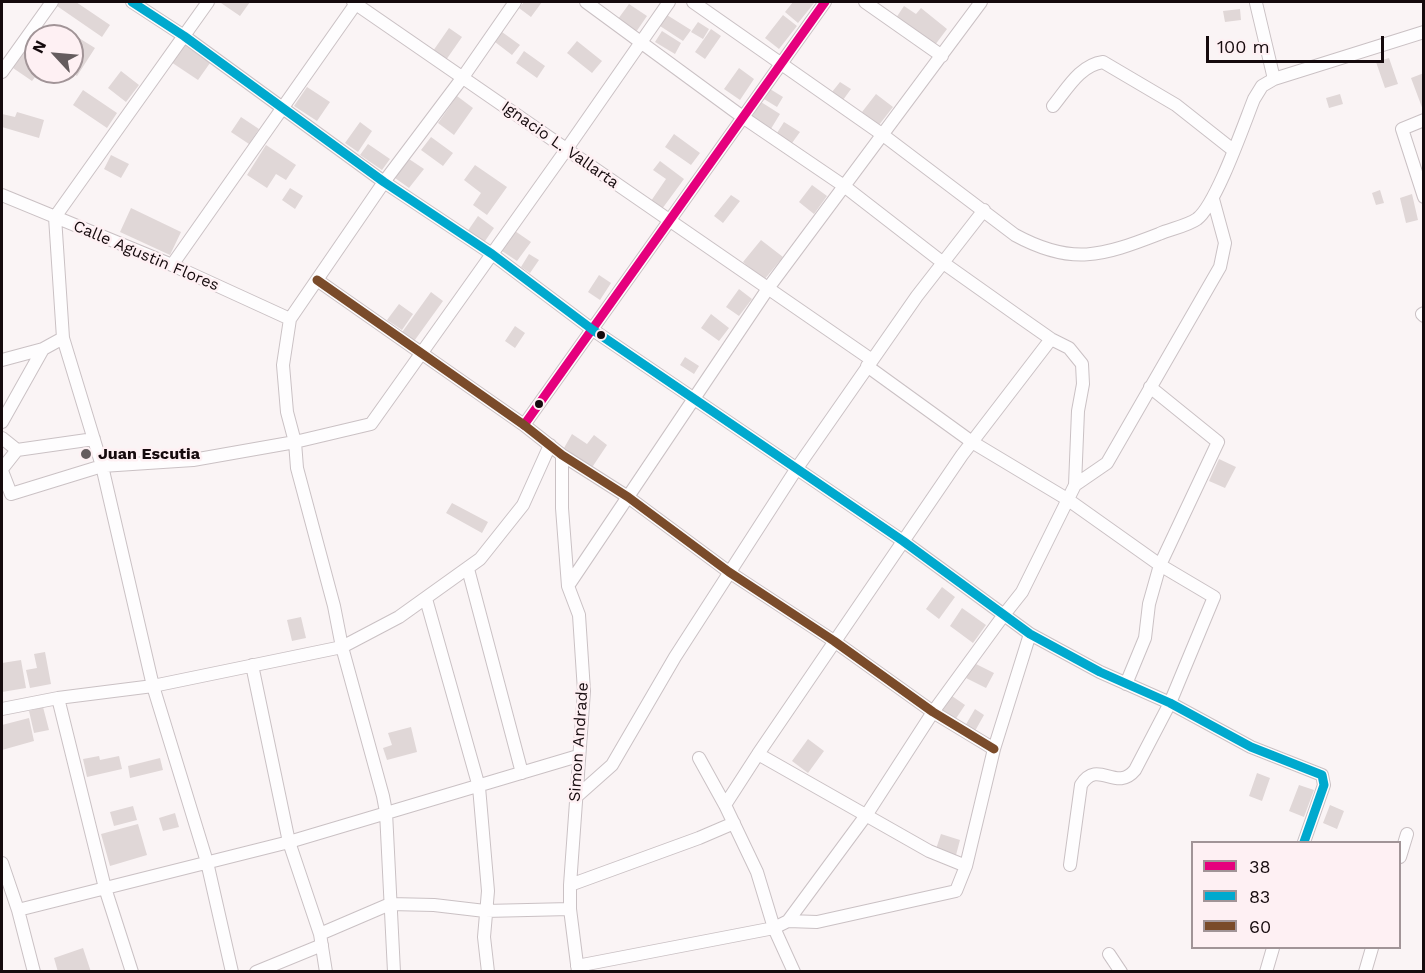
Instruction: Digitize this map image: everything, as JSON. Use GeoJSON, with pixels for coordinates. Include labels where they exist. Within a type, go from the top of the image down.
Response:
{"type":"FeatureCollection","features":[{"type":"Feature","properties":{"kind":"street"},"geometry":{"type":"LineString","coordinates":[[2,72],[52,2]]}},
{"type":"Feature","properties":{"kind":"street"},"geometry":{"type":"LineString","coordinates":[[132,2],[184,36],[384,182],[492,254],[593,330],[903,541],[1002,616],[1100,672],[1170,703],[1251,747],[1322,775],[1324,784],[1305,841]]}},
{"type":"Feature","properties":{"kind":"street"},"geometry":{"type":"LineString","coordinates":[[208,2],[55,217],[63,338],[102,466],[153,686],[207,862],[232,972]]}},
{"type":"Feature","properties":{"kind":"street"},"geometry":{"type":"LineString","coordinates":[[172,265],[355,2]]}},
{"type":"Feature","properties":{"kind":"street","name":"Ignacio L. Vallarta"},"geometry":{"type":"LineString","coordinates":[[355,2],[670,222],[769,287],[972,442],[1067,499],[1160,565],[1214,597],[1170,703]]}},
{"type":"Feature","properties":{"kind":"street"},"geometry":{"type":"LineString","coordinates":[[394,972],[386,812],[297,468],[295,442],[287,412],[283,365],[290,319],[384,182],[515,2]]}},
{"type":"Feature","properties":{"kind":"street"},"geometry":{"type":"LineString","coordinates":[[586,2],[744,118],[844,186],[942,262],[1051,339],[1069,348],[1082,364],[1083,384],[1078,411],[1075,486]]}},
{"type":"Feature","properties":{"kind":"street"},"geometry":{"type":"LineString","coordinates":[[94,439],[18,450],[2,470],[11,494],[102,466],[193,460],[295,442],[371,424],[669,2]]}},
{"type":"Feature","properties":{"kind":"street"},"geometry":{"type":"LineString","coordinates":[[693,2],[882,135],[1015,235],[1034,245],[1061,254],[1086,255],[1114,252],[1198,218],[1213,199],[1254,99],[1262,86],[1274,79],[1424,32]]}},
{"type":"Feature","properties":{"kind":"street"},"geometry":{"type":"LineString","coordinates":[[524,425],[825,2]]}},
{"type":"Feature","properties":{"kind":"street"},"geometry":{"type":"LineString","coordinates":[[865,2],[942,56]]}},
{"type":"Feature","properties":{"kind":"street"},"geometry":{"type":"LineString","coordinates":[[568,586],[769,287],[981,2]]}},
{"type":"Feature","properties":{"kind":"street"},"geometry":{"type":"LineString","coordinates":[[1256,3],[1274,79]]}},
{"type":"Feature","properties":{"kind":"street"},"geometry":{"type":"LineString","coordinates":[[1053,106],[1079,74],[1092,63],[1102,62],[1176,105],[1233,150]]}},
{"type":"Feature","properties":{"kind":"street"},"geometry":{"type":"LineString","coordinates":[[1424,120],[1402,129],[1424,196]]}},
{"type":"Feature","properties":{"kind":"street","name":"Calle Agustin Flores"},"geometry":{"type":"LineString","coordinates":[[2,195],[172,265],[290,319]]}},
{"type":"Feature","properties":{"kind":"street"},"geometry":{"type":"LineString","coordinates":[[577,969],[774,928],[788,921],[867,814],[933,712],[1022,592],[1075,486],[1107,463],[1220,267],[1225,243],[1213,199]]}},
{"type":"Feature","properties":{"kind":"street"},"geometry":{"type":"LineString","coordinates":[[576,797],[612,765],[675,657],[796,468],[942,262],[984,210]]}},
{"type":"Feature","properties":{"kind":"street"},"geometry":{"type":"LineString","coordinates":[[317,280],[524,425],[562,455],[628,497],[729,572],[834,641],[933,712],[994,749]]}},
{"type":"Feature","properties":{"kind":"street"},"geometry":{"type":"LineString","coordinates":[[2,360],[43,349],[63,338]]}},
{"type":"Feature","properties":{"kind":"street"},"geometry":{"type":"LineString","coordinates":[[725,805],[834,641],[972,442],[1051,339]]}},
{"type":"Feature","properties":{"kind":"street"},"geometry":{"type":"LineString","coordinates":[[2,422],[43,349]]}},
{"type":"Feature","properties":{"kind":"street"},"geometry":{"type":"LineString","coordinates":[[1126,684],[1145,638],[1149,604],[1160,565],[1218,442],[1150,387]]}},
{"type":"Feature","properties":{"kind":"street"},"geometry":{"type":"LineString","coordinates":[[2,438],[18,450]]}},
{"type":"Feature","properties":{"kind":"street"},"geometry":{"type":"LineString","coordinates":[[2,709],[58,698],[153,686],[342,647],[399,617],[480,559],[523,506],[549,445]]}},
{"type":"Feature","properties":{"kind":"street","name":"Simon Andrade"},"geometry":{"type":"LineString","coordinates":[[562,455],[562,508],[568,586],[579,615],[584,691],[570,885],[570,909],[577,969]]}},
{"type":"Feature","properties":{"kind":"street"},"geometry":{"type":"LineString","coordinates":[[468,569],[522,773]]}},
{"type":"Feature","properties":{"kind":"street"},"geometry":{"type":"LineString","coordinates":[[426,599],[479,787],[488,891],[484,936],[488,972]]}},
{"type":"Feature","properties":{"kind":"street"},"geometry":{"type":"LineString","coordinates":[[788,921],[817,922],[956,891],[966,866],[994,749],[1030,634]]}},
{"type":"Feature","properties":{"kind":"street"},"geometry":{"type":"LineString","coordinates":[[252,665],[289,842],[321,940],[326,972]]}},
{"type":"Feature","properties":{"kind":"street"},"geometry":{"type":"LineString","coordinates":[[58,698],[105,888],[132,972]]}},
{"type":"Feature","properties":{"kind":"street"},"geometry":{"type":"LineString","coordinates":[[1071,865],[1081,785],[1086,777],[1092,774],[1122,779],[1131,775],[1170,703]]}},
{"type":"Feature","properties":{"kind":"street"},"geometry":{"type":"LineString","coordinates":[[758,753],[929,851],[966,866]]}},
{"type":"Feature","properties":{"kind":"street"},"geometry":{"type":"LineString","coordinates":[[18,910],[289,842],[578,756]]}},
{"type":"Feature","properties":{"kind":"street"},"geometry":{"type":"LineString","coordinates":[[699,758],[725,805],[757,872],[774,928],[794,972]]}},
{"type":"Feature","properties":{"kind":"street"},"geometry":{"type":"LineString","coordinates":[[570,885],[734,823]]}},
{"type":"Feature","properties":{"kind":"street"},"geometry":{"type":"LineString","coordinates":[[1401,854],[1407,834]]}},
{"type":"Feature","properties":{"kind":"street"},"geometry":{"type":"LineString","coordinates":[[2,863],[18,910],[34,972]]}},
{"type":"Feature","properties":{"kind":"street"},"geometry":{"type":"LineString","coordinates":[[256,972],[390,904],[434,905],[485,911],[570,909]]}},
{"type":"Feature","properties":{"kind":"street"},"geometry":{"type":"LineString","coordinates":[[1266,972],[1273,949]]}},
{"type":"Feature","properties":{"kind":"street"},"geometry":{"type":"LineString","coordinates":[[1365,972],[1372,949]]}},
{"type":"Feature","properties":{"kind":"street"},"geometry":{"type":"LineString","coordinates":[[1109,954],[1121,972]]}},
{"type":"Feature","properties":{"kind":"building"},"geometry":{"type":"Polygon","coordinates":[[[60,2],[76,2],[110,25],[102,37],[57,6],[60,2]]]}},
{"type":"Feature","properties":{"kind":"building"},"geometry":{"type":"Polygon","coordinates":[[[222,2],[250,2],[240,16],[222,2]]]}},
{"type":"Feature","properties":{"kind":"building"},"geometry":{"type":"Polygon","coordinates":[[[524,2],[542,2],[531,17],[519,8],[524,2]]]}},
{"type":"Feature","properties":{"kind":"building"},"geometry":{"type":"Polygon","coordinates":[[[793,2],[815,2],[798,23],[785,12],[793,2]]]}},
{"type":"Feature","properties":{"kind":"building"},"geometry":{"type":"Polygon","coordinates":[[[629,4],[647,16],[636,32],[618,19],[629,4]]]}},
{"type":"Feature","properties":{"kind":"building"},"geometry":{"type":"Polygon","coordinates":[[[904,6],[916,14],[921,8],[947,29],[935,45],[896,18],[904,6]]]}},
{"type":"Feature","properties":{"kind":"building"},"geometry":{"type":"Polygon","coordinates":[[[1240,9],[1241,20],[1225,22],[1223,11],[1240,9]]]}},
{"type":"Feature","properties":{"kind":"building"},"geometry":{"type":"Polygon","coordinates":[[[667,15],[691,30],[683,41],[660,26],[667,15]]]}},
{"type":"Feature","properties":{"kind":"building"},"geometry":{"type":"Polygon","coordinates":[[[783,15],[797,26],[779,49],[765,38],[783,15]]]}},
{"type":"Feature","properties":{"kind":"building"},"geometry":{"type":"Polygon","coordinates":[[[698,22],[709,29],[703,39],[691,32],[698,22]]]}},
{"type":"Feature","properties":{"kind":"building"},"geometry":{"type":"Polygon","coordinates":[[[449,28],[462,37],[446,60],[433,51],[449,28]]]}},
{"type":"Feature","properties":{"kind":"building"},"geometry":{"type":"Polygon","coordinates":[[[711,29],[721,36],[705,59],[695,52],[711,29]]]}},
{"type":"Feature","properties":{"kind":"building"},"geometry":{"type":"Polygon","coordinates":[[[662,31],[681,43],[675,54],[655,42],[662,31]]]}},
{"type":"Feature","properties":{"kind":"building"},"geometry":{"type":"Polygon","coordinates":[[[502,32],[520,45],[512,55],[495,42],[502,32]]]}},
{"type":"Feature","properties":{"kind":"building"},"geometry":{"type":"Polygon","coordinates":[[[84,41],[95,48],[84,65],[84,41]]]}},
{"type":"Feature","properties":{"kind":"building"},"geometry":{"type":"Polygon","coordinates":[[[577,41],[602,61],[592,73],[567,53],[577,41]]]}},
{"type":"Feature","properties":{"kind":"building"},"geometry":{"type":"Polygon","coordinates":[[[183,44],[210,63],[198,80],[171,62],[183,44]]]}},
{"type":"Feature","properties":{"kind":"building"},"geometry":{"type":"Polygon","coordinates":[[[524,51],[545,66],[537,78],[516,63],[524,51]]]}},
{"type":"Feature","properties":{"kind":"building"},"geometry":{"type":"Polygon","coordinates":[[[24,52],[24,76],[13,68],[24,52]]]}},
{"type":"Feature","properties":{"kind":"building"},"geometry":{"type":"Polygon","coordinates":[[[1389,58],[1398,84],[1385,88],[1376,62],[1389,58]]]}},
{"type":"Feature","properties":{"kind":"building"},"geometry":{"type":"Polygon","coordinates":[[[739,68],[754,79],[740,100],[724,89],[739,68]]]}},
{"type":"Feature","properties":{"kind":"building"},"geometry":{"type":"Polygon","coordinates":[[[121,71],[139,85],[126,102],[108,88],[121,71]]]}},
{"type":"Feature","properties":{"kind":"building"},"geometry":{"type":"Polygon","coordinates":[[[1424,73],[1424,110],[1423,110],[1411,78],[1424,73]]]}},
{"type":"Feature","properties":{"kind":"building"},"geometry":{"type":"Polygon","coordinates":[[[840,82],[851,89],[843,100],[832,92],[840,82]]]}},
{"type":"Feature","properties":{"kind":"building"},"geometry":{"type":"Polygon","coordinates":[[[307,87],[330,102],[317,121],[294,106],[307,87]]]}},
{"type":"Feature","properties":{"kind":"building"},"geometry":{"type":"Polygon","coordinates":[[[770,89],[783,97],[777,107],[764,99],[770,89]]]}},
{"type":"Feature","properties":{"kind":"building"},"geometry":{"type":"Polygon","coordinates":[[[83,90],[117,113],[107,128],[73,105],[83,90]]]}},
{"type":"Feature","properties":{"kind":"building"},"geometry":{"type":"Polygon","coordinates":[[[876,94],[893,107],[879,125],[862,112],[876,94]]]}},
{"type":"Feature","properties":{"kind":"building"},"geometry":{"type":"Polygon","coordinates":[[[1340,94],[1343,104],[1329,108],[1326,98],[1340,94]]]}},
{"type":"Feature","properties":{"kind":"building"},"geometry":{"type":"Polygon","coordinates":[[[457,96],[473,108],[454,135],[438,123],[457,96]]]}},
{"type":"Feature","properties":{"kind":"building"},"geometry":{"type":"Polygon","coordinates":[[[761,102],[780,114],[769,132],[750,120],[761,102]]]}},
{"type":"Feature","properties":{"kind":"building"},"geometry":{"type":"Polygon","coordinates":[[[17,112],[44,120],[39,138],[2,127],[2,114],[15,117],[17,112]]]}},
{"type":"Feature","properties":{"kind":"building"},"geometry":{"type":"Polygon","coordinates":[[[241,117],[259,129],[249,144],[231,132],[241,117]]]}},
{"type":"Feature","properties":{"kind":"building"},"geometry":{"type":"Polygon","coordinates":[[[360,122],[372,131],[358,152],[345,143],[360,122]]]}},
{"type":"Feature","properties":{"kind":"building"},"geometry":{"type":"Polygon","coordinates":[[[784,122],[800,132],[792,143],[777,133],[784,122]]]}},
{"type":"Feature","properties":{"kind":"building"},"geometry":{"type":"Polygon","coordinates":[[[674,134],[700,153],[691,165],[665,147],[674,134]]]}},
{"type":"Feature","properties":{"kind":"building"},"geometry":{"type":"Polygon","coordinates":[[[431,137],[453,153],[443,166],[421,150],[431,137]]]}},
{"type":"Feature","properties":{"kind":"building"},"geometry":{"type":"Polygon","coordinates":[[[368,144],[390,159],[382,170],[360,155],[368,144]]]}},
{"type":"Feature","properties":{"kind":"building"},"geometry":{"type":"Polygon","coordinates":[[[266,145],[296,165],[286,180],[276,174],[267,188],[247,175],[266,145]]]}},
{"type":"Feature","properties":{"kind":"building"},"geometry":{"type":"Polygon","coordinates":[[[111,155],[129,164],[121,178],[104,169],[111,155]]]}},
{"type":"Feature","properties":{"kind":"building"},"geometry":{"type":"Polygon","coordinates":[[[409,159],[424,169],[409,188],[395,178],[409,159]]]}},
{"type":"Feature","properties":{"kind":"building"},"geometry":{"type":"Polygon","coordinates":[[[660,161],[684,179],[662,209],[651,201],[666,179],[653,170],[660,161]]]}},
{"type":"Feature","properties":{"kind":"building"},"geometry":{"type":"Polygon","coordinates":[[[475,165],[507,187],[487,215],[473,205],[481,193],[464,180],[475,165]]]}},
{"type":"Feature","properties":{"kind":"building"},"geometry":{"type":"Polygon","coordinates":[[[812,185],[827,196],[814,214],[799,202],[812,185]]]}},
{"type":"Feature","properties":{"kind":"building"},"geometry":{"type":"Polygon","coordinates":[[[290,188],[303,196],[295,209],[282,200],[290,188]]]}},
{"type":"Feature","properties":{"kind":"building"},"geometry":{"type":"Polygon","coordinates":[[[1380,190],[1384,203],[1376,205],[1372,193],[1380,190]]]}},
{"type":"Feature","properties":{"kind":"building"},"geometry":{"type":"Polygon","coordinates":[[[1412,194],[1418,220],[1406,223],[1400,198],[1412,194]]]}},
{"type":"Feature","properties":{"kind":"building"},"geometry":{"type":"Polygon","coordinates":[[[731,195],[740,201],[723,223],[714,216],[731,195]]]}},
{"type":"Feature","properties":{"kind":"building"},"geometry":{"type":"Polygon","coordinates":[[[131,208],[181,232],[170,255],[120,232],[131,208]]]}},
{"type":"Feature","properties":{"kind":"building"},"geometry":{"type":"Polygon","coordinates":[[[478,216],[494,228],[483,244],[467,232],[478,216]]]}},
{"type":"Feature","properties":{"kind":"building"},"geometry":{"type":"Polygon","coordinates":[[[515,231],[531,242],[517,261],[502,251],[515,231]]]}},
{"type":"Feature","properties":{"kind":"building"},"geometry":{"type":"Polygon","coordinates":[[[761,240],[783,257],[764,280],[743,262],[761,240]]]}},
{"type":"Feature","properties":{"kind":"building"},"geometry":{"type":"Polygon","coordinates":[[[529,254],[539,260],[530,273],[521,267],[529,254]]]}},
{"type":"Feature","properties":{"kind":"building"},"geometry":{"type":"Polygon","coordinates":[[[599,275],[611,283],[600,300],[588,292],[599,275]]]}},
{"type":"Feature","properties":{"kind":"building"},"geometry":{"type":"Polygon","coordinates":[[[739,289],[752,299],[739,316],[726,307],[739,289]]]}},
{"type":"Feature","properties":{"kind":"building"},"geometry":{"type":"Polygon","coordinates":[[[431,292],[443,301],[412,344],[400,335],[431,292]]]}},
{"type":"Feature","properties":{"kind":"building"},"geometry":{"type":"Polygon","coordinates":[[[399,304],[413,314],[402,330],[387,320],[399,304]]]}},
{"type":"Feature","properties":{"kind":"building"},"geometry":{"type":"Polygon","coordinates":[[[711,314],[729,328],[719,341],[701,328],[711,314]]]}},
{"type":"Feature","properties":{"kind":"building"},"geometry":{"type":"Polygon","coordinates":[[[515,326],[525,333],[515,348],[505,341],[515,326]]]}},
{"type":"Feature","properties":{"kind":"building"},"geometry":{"type":"Polygon","coordinates":[[[685,357],[699,366],[694,374],[680,365],[685,357]]]}},
{"type":"Feature","properties":{"kind":"building"},"geometry":{"type":"Polygon","coordinates":[[[572,434],[587,444],[594,435],[607,445],[589,472],[575,462],[578,458],[564,448],[572,434]]]}},
{"type":"Feature","properties":{"kind":"building"},"geometry":{"type":"Polygon","coordinates":[[[1219,459],[1236,467],[1225,488],[1209,481],[1219,459]]]}},
{"type":"Feature","properties":{"kind":"building"},"geometry":{"type":"Polygon","coordinates":[[[452,503],[488,522],[482,533],[446,513],[452,503]]]}},
{"type":"Feature","properties":{"kind":"building"},"geometry":{"type":"Polygon","coordinates":[[[942,587],[955,597],[939,619],[926,609],[942,587]]]}},
{"type":"Feature","properties":{"kind":"building"},"geometry":{"type":"Polygon","coordinates":[[[962,608],[986,625],[973,643],[950,626],[962,608]]]}},
{"type":"Feature","properties":{"kind":"building"},"geometry":{"type":"Polygon","coordinates":[[[301,617],[306,638],[292,641],[287,620],[301,617]]]}},
{"type":"Feature","properties":{"kind":"building"},"geometry":{"type":"Polygon","coordinates":[[[45,652],[51,684],[30,688],[26,670],[37,668],[34,654],[45,652]]]}},
{"type":"Feature","properties":{"kind":"building"},"geometry":{"type":"Polygon","coordinates":[[[21,660],[26,688],[2,692],[2,663],[21,660]]]}},
{"type":"Feature","properties":{"kind":"building"},"geometry":{"type":"Polygon","coordinates":[[[974,663],[994,673],[986,688],[966,678],[974,663]]]}},
{"type":"Feature","properties":{"kind":"building"},"geometry":{"type":"Polygon","coordinates":[[[952,696],[965,705],[955,720],[942,711],[952,696]]]}},
{"type":"Feature","properties":{"kind":"building"},"geometry":{"type":"Polygon","coordinates":[[[43,707],[49,730],[34,733],[29,711],[43,707]]]}},
{"type":"Feature","properties":{"kind":"building"},"geometry":{"type":"Polygon","coordinates":[[[975,709],[984,715],[975,731],[965,726],[975,709]]]}},
{"type":"Feature","properties":{"kind":"building"},"geometry":{"type":"Polygon","coordinates":[[[29,718],[34,741],[2,750],[2,725],[29,718]]]}},
{"type":"Feature","properties":{"kind":"building"},"geometry":{"type":"Polygon","coordinates":[[[411,727],[417,752],[387,760],[383,748],[392,745],[388,733],[411,727]]]}},
{"type":"Feature","properties":{"kind":"building"},"geometry":{"type":"Polygon","coordinates":[[[808,739],[824,751],[808,773],[792,761],[808,739]]]}},
{"type":"Feature","properties":{"kind":"building"},"geometry":{"type":"Polygon","coordinates":[[[99,756],[100,760],[119,756],[122,769],[87,777],[83,759],[99,756]]]}},
{"type":"Feature","properties":{"kind":"building"},"geometry":{"type":"Polygon","coordinates":[[[160,758],[163,770],[130,778],[128,766],[160,758]]]}},
{"type":"Feature","properties":{"kind":"building"},"geometry":{"type":"Polygon","coordinates":[[[1257,773],[1270,778],[1262,801],[1249,796],[1257,773]]]}},
{"type":"Feature","properties":{"kind":"building"},"geometry":{"type":"Polygon","coordinates":[[[1299,785],[1314,790],[1304,817],[1289,811],[1299,785]]]}},
{"type":"Feature","properties":{"kind":"building"},"geometry":{"type":"Polygon","coordinates":[[[1330,805],[1344,811],[1337,829],[1323,823],[1330,805]]]}},
{"type":"Feature","properties":{"kind":"building"},"geometry":{"type":"Polygon","coordinates":[[[133,806],[137,820],[114,826],[110,812],[133,806]]]}},
{"type":"Feature","properties":{"kind":"building"},"geometry":{"type":"Polygon","coordinates":[[[175,813],[179,827],[163,831],[159,818],[175,813]]]}},
{"type":"Feature","properties":{"kind":"building"},"geometry":{"type":"Polygon","coordinates":[[[138,824],[147,855],[110,866],[101,834],[138,824]]]}},
{"type":"Feature","properties":{"kind":"building"},"geometry":{"type":"Polygon","coordinates":[[[941,834],[960,840],[956,855],[936,849],[941,834]]]}},
{"type":"Feature","properties":{"kind":"building"},"geometry":{"type":"Polygon","coordinates":[[[83,948],[91,972],[58,972],[54,958],[83,948]]]}},
{"type":"Feature","properties":{"kind":"transit line","name":"83"},"geometry":{"type":"LineString","coordinates":[[132,2],[184,36],[384,182],[492,254],[593,330],[903,541],[1030,634],[1100,672],[1170,703],[1251,747],[1322,775],[1324,785],[1304,841]]}},
{"type":"Feature","properties":{"kind":"transit line","name":"38"},"geometry":{"type":"LineString","coordinates":[[524,425],[825,2]]}},
{"type":"Feature","properties":{"kind":"transit line","name":"60"},"geometry":{"type":"LineString","coordinates":[[317,280],[524,425],[562,455],[628,497],[729,572],[834,641],[933,712],[994,749]]}},
{"type":"Feature","properties":{"kind":"place","name":"Juan Escutia"},"geometry":{"type":"Point","coordinates":[86,454]}}]}
